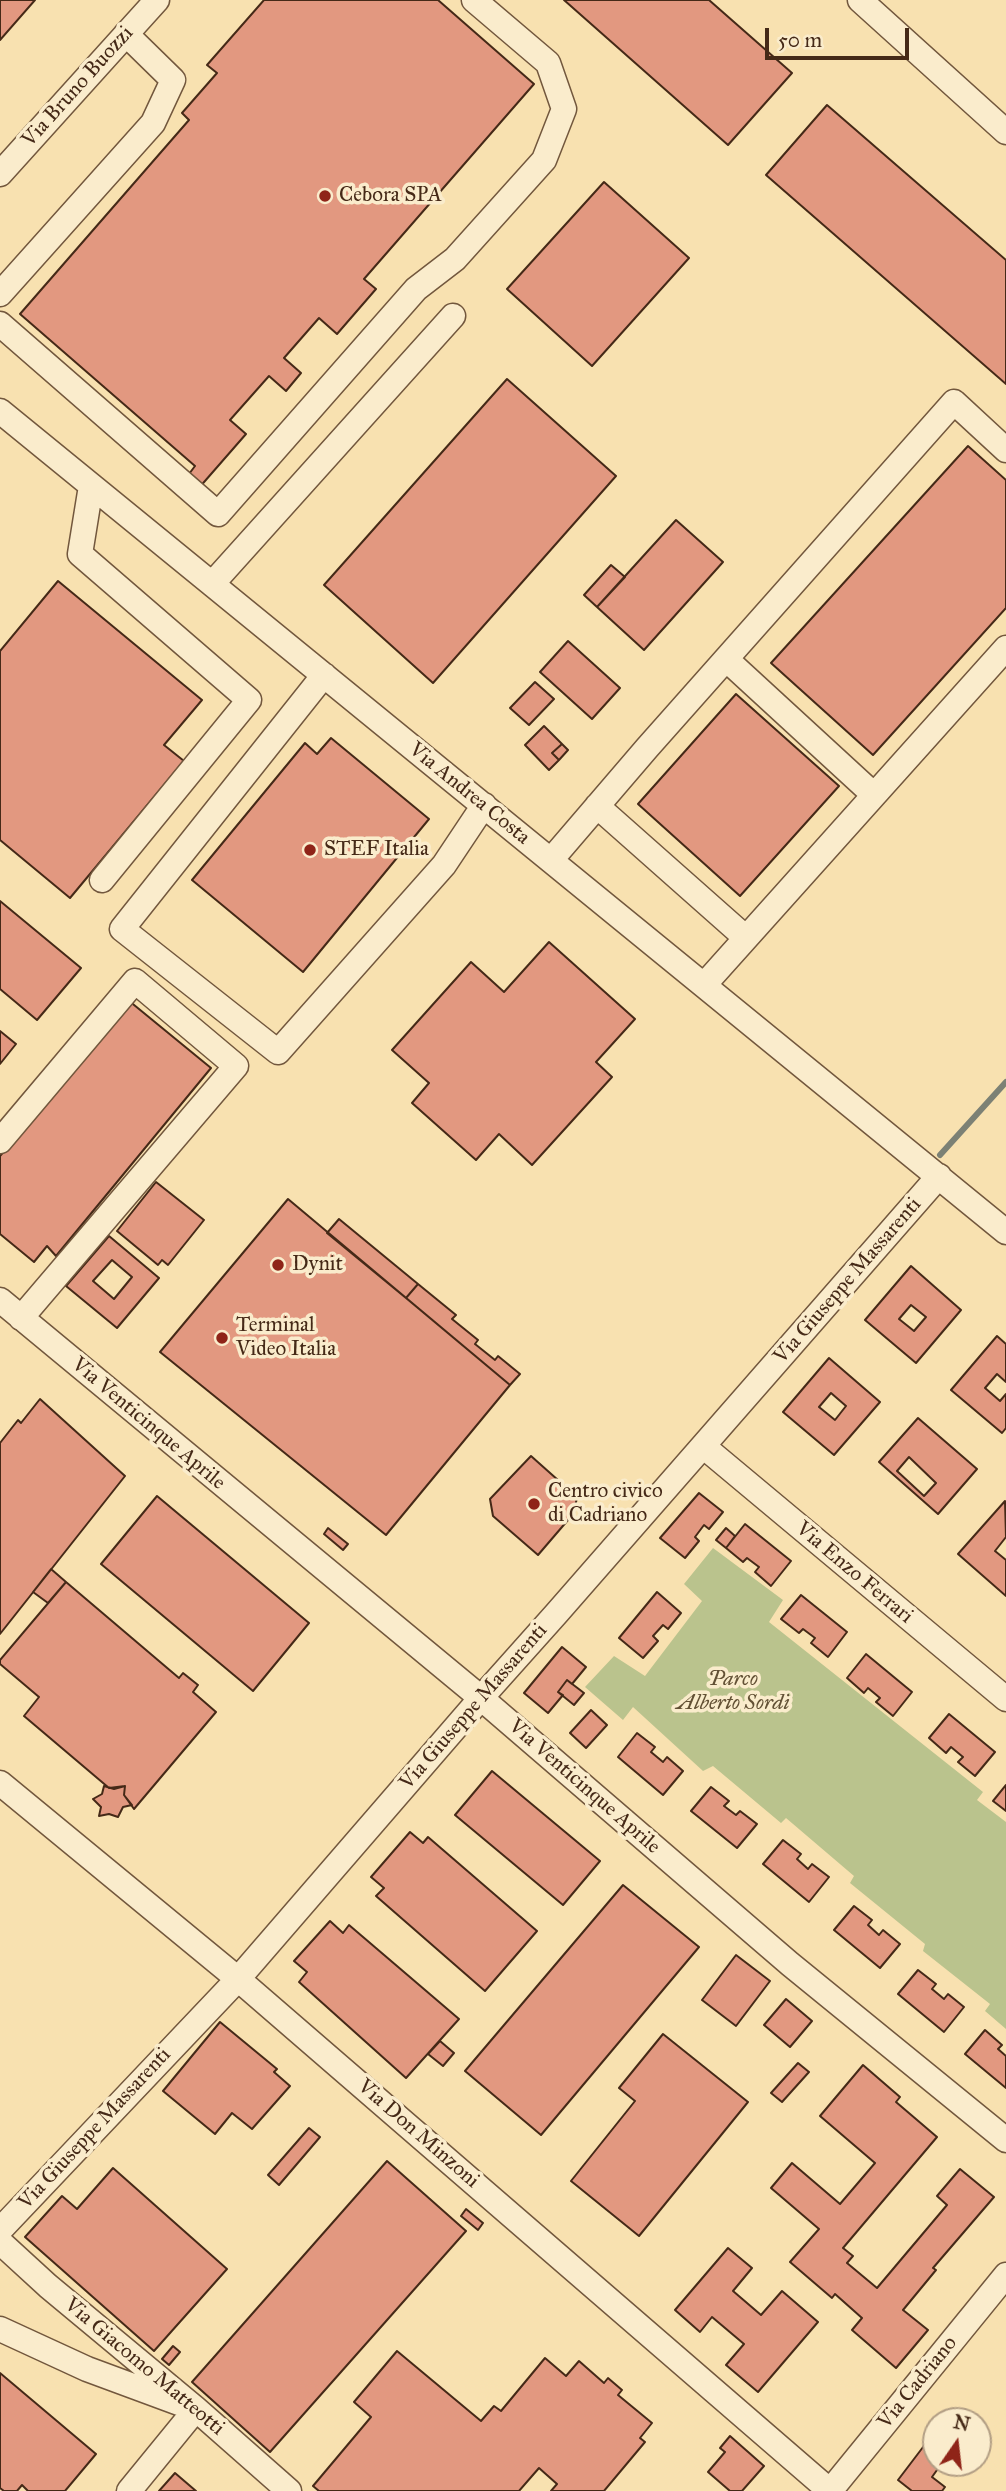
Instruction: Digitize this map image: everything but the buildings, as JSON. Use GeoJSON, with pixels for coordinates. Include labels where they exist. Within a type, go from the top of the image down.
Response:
{"type":"FeatureCollection","features":[{"type":"Feature","properties":{"kind":"street","name":"Via Bruno Buozzi"},"geometry":{"type":"LineString","coordinates":[[0,174],[157,0]]}},
{"type":"Feature","properties":{"kind":"street"},"geometry":{"type":"LineString","coordinates":[[0,324],[218,514],[416,289],[455,259],[544,160],[564,109],[548,63],[474,0]]}},
{"type":"Feature","properties":{"kind":"street"},"geometry":{"type":"LineString","coordinates":[[860,0],[1006,132]]}},
{"type":"Feature","properties":{"kind":"street"},"geometry":{"type":"LineString","coordinates":[[0,294],[153,123],[173,80],[126,34]]}},
{"type":"Feature","properties":{"kind":"street"},"geometry":{"type":"LineString","coordinates":[[212,584],[453,316]]}},
{"type":"Feature","properties":{"kind":"street"},"geometry":{"type":"LineString","coordinates":[[551,860],[954,402],[1006,450]]}},
{"type":"Feature","properties":{"kind":"street","name":"Via Andrea Costa"},"geometry":{"type":"LineString","coordinates":[[0,411],[1006,1232]]}},
{"type":"Feature","properties":{"kind":"street"},"geometry":{"type":"LineString","coordinates":[[91,486],[80,554],[248,700],[102,880]]}},
{"type":"Feature","properties":{"kind":"street"},"geometry":{"type":"LineString","coordinates":[[704,985],[1006,648]]}},
{"type":"Feature","properties":{"kind":"street"},"geometry":{"type":"LineString","coordinates":[[726,659],[874,795]]}},
{"type":"Feature","properties":{"kind":"street"},"geometry":{"type":"LineString","coordinates":[[324,675],[122,929],[278,1052],[444,865],[484,806]]}},
{"type":"Feature","properties":{"kind":"street"},"geometry":{"type":"LineString","coordinates":[[597,806],[746,938]]}},
{"type":"Feature","properties":{"kind":"street"},"geometry":{"type":"LineString","coordinates":[[0,1141],[135,981],[236,1066],[21,1318]]}},
{"type":"Feature","properties":{"kind":"street","name":"Via Giuseppe Massarenti"},"geometry":{"type":"LineString","coordinates":[[1,2242],[238,1979],[939,1176]]}},
{"type":"Feature","properties":{"kind":"street","name":"Via Venticinque Aprile"},"geometry":{"type":"LineString","coordinates":[[0,1300],[481,1698],[790,1964],[1006,2140]]}},
{"type":"Feature","properties":{"kind":"street","name":"Via Enzo Ferrari"},"geometry":{"type":"LineString","coordinates":[[703,1446],[1006,1699]]}},
{"type":"Feature","properties":{"kind":"street","name":"Via Don Minzoni"},"geometry":{"type":"LineString","coordinates":[[0,1783],[238,1979],[830,2491]]}},
{"type":"Feature","properties":{"kind":"street","name":"Via Giacomo Matteotti"},"geometry":{"type":"LineString","coordinates":[[1,2242],[48,2286],[196,2409],[289,2491]]}},
{"type":"Feature","properties":{"kind":"street","name":"Via Cadriano"},"geometry":{"type":"LineString","coordinates":[[830,2491],[1006,2275]]}},
{"type":"Feature","properties":{"kind":"street"},"geometry":{"type":"LineString","coordinates":[[0,2329],[87,2369],[196,2409],[129,2491]]}},
{"type":"Feature","properties":{"kind":"green space","name":"Parco Alberto Sordi"},"geometry":{"type":"Polygon","coordinates":[[[713,1548],[783,1600],[769,1622],[983,1792],[977,1800],[1006,1822],[1006,2029],[985,2011],[990,2004],[923,1951],[925,1944],[850,1883],[854,1876],[786,1818],[781,1823],[713,1766],[703,1771],[633,1707],[623,1720],[585,1687],[614,1656],[645,1676],[702,1601],[684,1584],[713,1548]]]}},
{"type":"Feature","properties":{"kind":"waterway"},"geometry":{"type":"LineString","coordinates":[[940,1155],[1006,1082]]}},
{"type":"Feature","properties":{"kind":"place","name":"Cebora SPA"},"geometry":{"type":"Point","coordinates":[325,196]}},
{"type":"Feature","properties":{"kind":"place","name":"STEF Italia"},"geometry":{"type":"Point","coordinates":[310,850]}},
{"type":"Feature","properties":{"kind":"place","name":"Dynit"},"geometry":{"type":"Point","coordinates":[278,1265]}},
{"type":"Feature","properties":{"kind":"place","name":"Terminal Video Italia"},"geometry":{"type":"Point","coordinates":[222,1338]}},
{"type":"Feature","properties":{"kind":"place","name":"Centro civico di Cadriano"},"geometry":{"type":"Point","coordinates":[534,1504]}}]}
